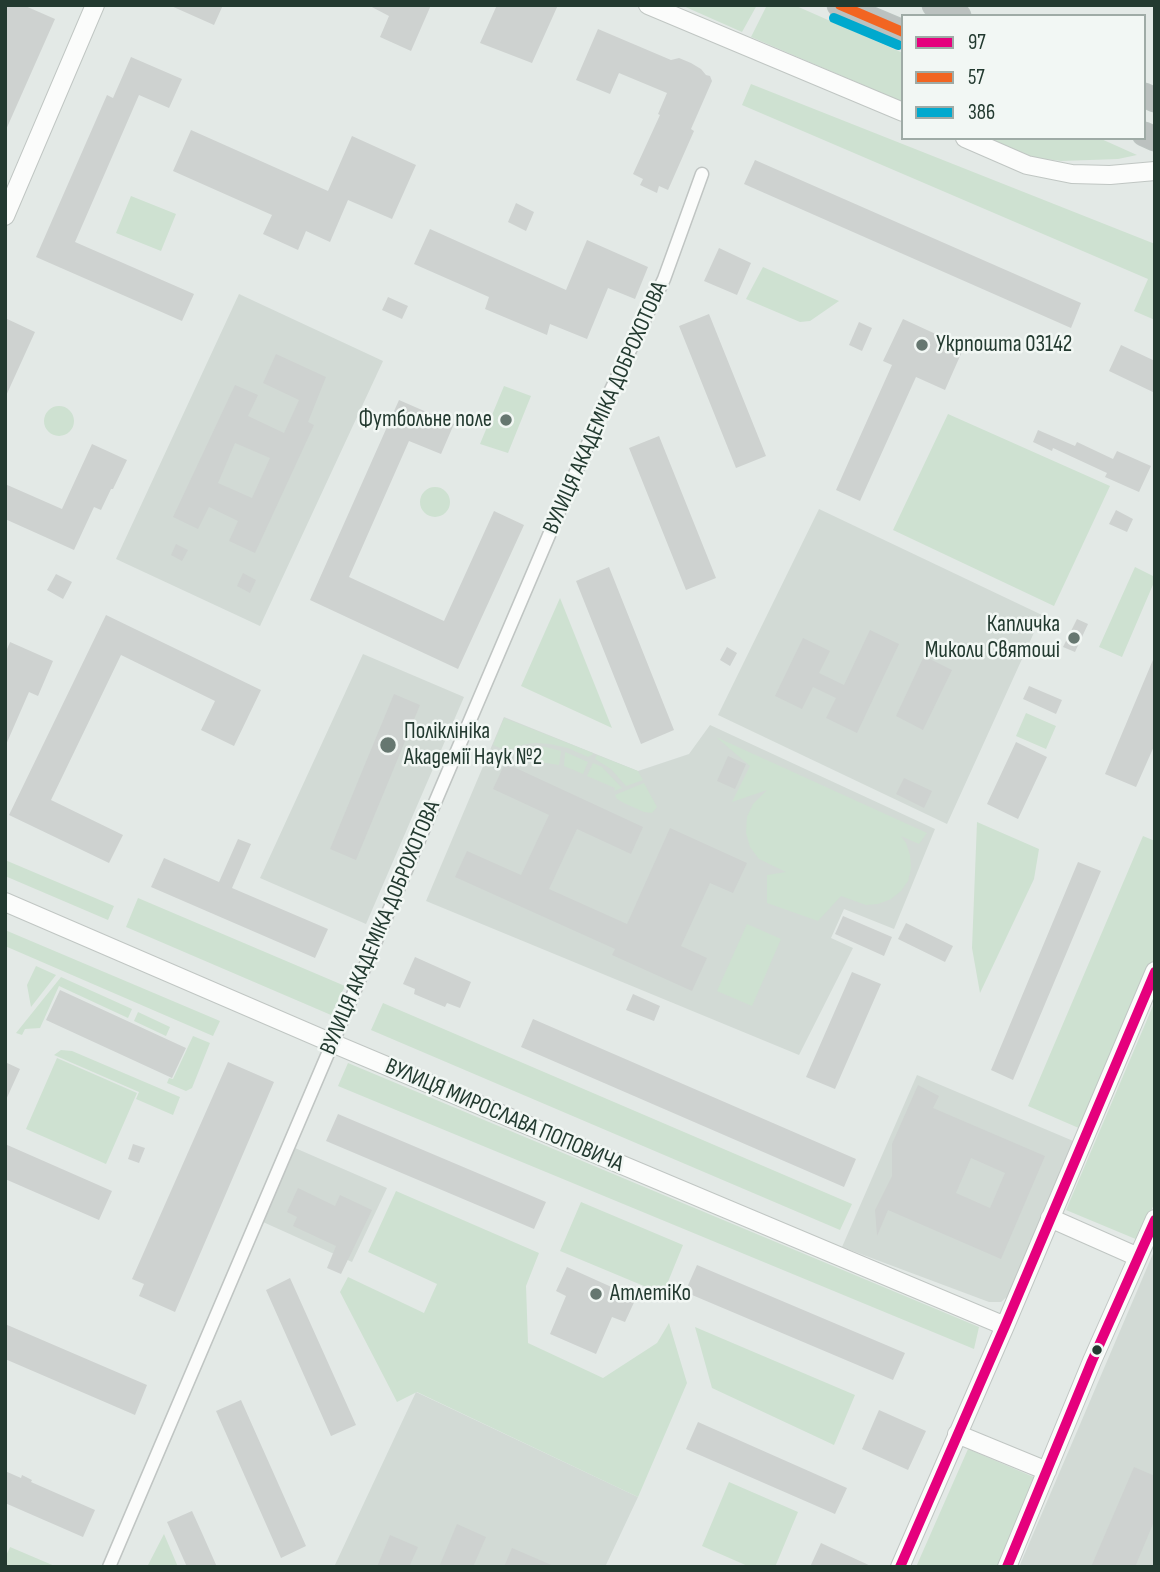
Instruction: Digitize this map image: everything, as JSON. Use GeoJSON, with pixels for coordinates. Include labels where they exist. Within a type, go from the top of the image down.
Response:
{"type":"FeatureCollection","features":[{"type":"Feature","properties":{"kind":"highway"},"geometry":{"type":"LineString","coordinates":[[839,5],[901,31]]}},
{"type":"Feature","properties":{"kind":"highway"},"geometry":{"type":"LineString","coordinates":[[934,5],[954,14]]}},
{"type":"Feature","properties":{"kind":"street"},"geometry":{"type":"LineString","coordinates":[[5,216],[96,5]]}},
{"type":"Feature","properties":{"kind":"street"},"geometry":{"type":"LineString","coordinates":[[648,5],[901,111]]}},
{"type":"Feature","properties":{"kind":"street"},"geometry":{"type":"LineString","coordinates":[[970,140],[1027,165],[1072,174],[1110,175],[1155,171]]}},
{"type":"Feature","properties":{"kind":"street","name":"ВУЛИЦЯ АКАДЕМІКА ДОБРОХОТОВА"},"geometry":{"type":"LineString","coordinates":[[109,1567],[610,392],[664,279],[702,174]]}},
{"type":"Feature","properties":{"kind":"street","name":"ВУЛИЦЯ МИРОСЛАВА ПОПОВИЧА"},"geometry":{"type":"LineString","coordinates":[[5,902],[332,1043],[1005,1326]]}},
{"type":"Feature","properties":{"kind":"street"},"geometry":{"type":"LineString","coordinates":[[900,1567],[1155,971]]}},
{"type":"Feature","properties":{"kind":"street"},"geometry":{"type":"LineString","coordinates":[[1050,1218],[1138,1256]]}},
{"type":"Feature","properties":{"kind":"street"},"geometry":{"type":"LineString","coordinates":[[1007,1567],[1092,1361],[1155,1219]]}},
{"type":"Feature","properties":{"kind":"street"},"geometry":{"type":"LineString","coordinates":[[957,1434],[1047,1471]]}},
{"type":"Feature","properties":{"kind":"shaded area"},"geometry":{"type":"Polygon","coordinates":[[[239,294],[383,361],[260,626],[116,559],[239,294]]]}},
{"type":"Feature","properties":{"kind":"shaded area"},"geometry":{"type":"Polygon","coordinates":[[[819,509],[1042,615],[947,824],[718,715],[819,509]]]}},
{"type":"Feature","properties":{"kind":"shaded area"},"geometry":{"type":"Polygon","coordinates":[[[363,654],[464,697],[366,924],[260,878],[363,654]]]}},
{"type":"Feature","properties":{"kind":"shaded area"},"geometry":{"type":"Polygon","coordinates":[[[504,717],[638,771],[689,754],[710,725],[935,829],[894,929],[844,909],[831,938],[853,948],[799,1055],[426,901],[504,717]]]}},
{"type":"Feature","properties":{"kind":"shaded area"},"geometry":{"type":"Polygon","coordinates":[[[917,1075],[1078,1143],[1009,1295],[1001,1302],[989,1302],[842,1247],[917,1075]]]}},
{"type":"Feature","properties":{"kind":"shaded area"},"geometry":{"type":"Polygon","coordinates":[[[295,1148],[387,1188],[352,1262],[263,1222],[295,1148]]]}},
{"type":"Feature","properties":{"kind":"shaded area"},"geometry":{"type":"Polygon","coordinates":[[[1155,1249],[1155,1567],[1019,1567],[1155,1249]]]}},
{"type":"Feature","properties":{"kind":"shaded area"},"geometry":{"type":"Polygon","coordinates":[[[416,1392],[638,1497],[605,1567],[334,1567],[416,1392]]]}},
{"type":"Feature","properties":{"kind":"green space"},"geometry":{"type":"Polygon","coordinates":[[[681,5],[757,5],[742,32],[681,5]]]}},
{"type":"Feature","properties":{"kind":"green space"},"geometry":{"type":"Polygon","coordinates":[[[767,5],[794,5],[901,52],[901,101],[751,37],[767,5]]]}},
{"type":"Feature","properties":{"kind":"green space"},"geometry":{"type":"Polygon","coordinates":[[[751,84],[1155,244],[1155,320],[1134,311],[1148,279],[742,105],[751,84]]]}},
{"type":"Feature","properties":{"kind":"green space"},"geometry":{"type":"Polygon","coordinates":[[[992,140],[1103,140],[1137,155],[1118,159],[1061,161],[1030,157],[992,140]]]}},
{"type":"Feature","properties":{"kind":"green space"},"geometry":{"type":"Polygon","coordinates":[[[131,196],[176,214],[161,251],[116,233],[131,196]]]}},
{"type":"Feature","properties":{"kind":"green space"},"geometry":{"type":"Polygon","coordinates":[[[763,267],[839,301],[810,321],[800,322],[746,299],[763,267]]]}},
{"type":"Feature","properties":{"kind":"green space","name":"Футбольне поле"},"geometry":{"type":"Polygon","coordinates":[[[504,386],[531,396],[508,453],[480,444],[504,386]]]}},
{"type":"Feature","properties":{"kind":"green space"},"geometry":{"type":"Polygon","coordinates":[[[59,406],[69,411],[74,421],[69,431],[59,436],[49,431],[44,421],[49,411],[59,406]]]}},
{"type":"Feature","properties":{"kind":"green space"},"geometry":{"type":"Polygon","coordinates":[[[948,414],[1110,486],[1054,606],[893,530],[948,414]]]}},
{"type":"Feature","properties":{"kind":"green space"},"geometry":{"type":"Polygon","coordinates":[[[435,487],[445,492],[450,502],[445,512],[435,517],[425,512],[420,502],[425,492],[435,487]]]}},
{"type":"Feature","properties":{"kind":"green space"},"geometry":{"type":"Polygon","coordinates":[[[1135,567],[1155,577],[1155,580],[1122,657],[1099,647],[1135,567]]]}},
{"type":"Feature","properties":{"kind":"green space"},"geometry":{"type":"Polygon","coordinates":[[[560,598],[612,728],[521,686],[560,598]]]}},
{"type":"Feature","properties":{"kind":"green space"},"geometry":{"type":"Polygon","coordinates":[[[1026,713],[1056,726],[1046,749],[1016,736],[1026,713]]]}},
{"type":"Feature","properties":{"kind":"green space"},"geometry":{"type":"Polygon","coordinates":[[[504,718],[593,753],[588,757],[568,748],[536,743],[507,751],[493,745],[504,718]]]}},
{"type":"Feature","properties":{"kind":"green space"},"geometry":{"type":"Polygon","coordinates":[[[716,737],[927,833],[919,844],[901,836],[910,855],[911,868],[908,881],[901,891],[891,899],[866,905],[841,896],[818,921],[767,903],[767,875],[786,872],[759,859],[750,847],[746,833],[747,817],[753,804],[767,790],[732,802],[750,766],[716,737]]]}},
{"type":"Feature","properties":{"kind":"green space"},"geometry":{"type":"Polygon","coordinates":[[[533,746],[561,751],[559,765],[533,761],[512,753],[533,746]]]}},
{"type":"Feature","properties":{"kind":"green space"},"geometry":{"type":"Polygon","coordinates":[[[565,752],[588,762],[583,774],[564,766],[565,752]]]}},
{"type":"Feature","properties":{"kind":"green space"},"geometry":{"type":"Polygon","coordinates":[[[597,755],[638,771],[643,780],[626,786],[611,769],[595,759],[597,755]]]}},
{"type":"Feature","properties":{"kind":"green space"},"geometry":{"type":"Polygon","coordinates":[[[593,763],[602,767],[622,788],[614,791],[615,788],[587,776],[593,763]]]}},
{"type":"Feature","properties":{"kind":"green space"},"geometry":{"type":"Polygon","coordinates":[[[644,783],[657,807],[652,813],[624,803],[615,795],[644,783]]]}},
{"type":"Feature","properties":{"kind":"green space"},"geometry":{"type":"Polygon","coordinates":[[[977,822],[1039,849],[1034,879],[980,993],[972,948],[977,822]]]}},
{"type":"Feature","properties":{"kind":"green space"},"geometry":{"type":"Polygon","coordinates":[[[1143,836],[1155,841],[1155,957],[1081,1129],[1028,1106],[1143,836]]]}},
{"type":"Feature","properties":{"kind":"green space"},"geometry":{"type":"Polygon","coordinates":[[[5,860],[114,906],[108,920],[5,876],[5,860]]]}},
{"type":"Feature","properties":{"kind":"green space"},"geometry":{"type":"Polygon","coordinates":[[[138,898],[345,986],[331,1015],[126,927],[138,898]]]}},
{"type":"Feature","properties":{"kind":"green space"},"geometry":{"type":"Polygon","coordinates":[[[747,924],[781,939],[752,1006],[717,991],[747,924]]]}},
{"type":"Feature","properties":{"kind":"green space"},"geometry":{"type":"Polygon","coordinates":[[[5,930],[220,1021],[213,1036],[5,946],[5,930]]]}},
{"type":"Feature","properties":{"kind":"green space"},"geometry":{"type":"Polygon","coordinates":[[[36,966],[56,975],[31,1007],[27,985],[36,966]]]}},
{"type":"Feature","properties":{"kind":"green space"},"geometry":{"type":"Polygon","coordinates":[[[61,977],[132,1009],[128,1018],[59,986],[40,1028],[25,1029],[22,1035],[16,1033],[61,977]]]}},
{"type":"Feature","properties":{"kind":"green space"},"geometry":{"type":"Polygon","coordinates":[[[1155,1001],[1155,1202],[1138,1240],[1066,1210],[1155,1001]]]}},
{"type":"Feature","properties":{"kind":"green space"},"geometry":{"type":"Polygon","coordinates":[[[383,1003],[852,1204],[840,1230],[371,1030],[383,1003]]]}},
{"type":"Feature","properties":{"kind":"green space"},"geometry":{"type":"Polygon","coordinates":[[[138,1012],[170,1027],[166,1036],[134,1021],[138,1012]]]}},
{"type":"Feature","properties":{"kind":"green space"},"geometry":{"type":"Polygon","coordinates":[[[193,1036],[210,1043],[192,1088],[186,1091],[167,1083],[169,1078],[173,1079],[193,1036]]]}},
{"type":"Feature","properties":{"kind":"green space"},"geometry":{"type":"Polygon","coordinates":[[[61,1050],[72,1051],[180,1097],[173,1115],[136,1099],[139,1092],[54,1055],[61,1050]]]}},
{"type":"Feature","properties":{"kind":"green space"},"geometry":{"type":"Polygon","coordinates":[[[57,1058],[137,1093],[106,1164],[26,1129],[57,1058]]]}},
{"type":"Feature","properties":{"kind":"green space"},"geometry":{"type":"Polygon","coordinates":[[[348,1063],[979,1327],[974,1349],[338,1086],[348,1063]]]}},
{"type":"Feature","properties":{"kind":"green space"},"geometry":{"type":"Polygon","coordinates":[[[396,1191],[539,1253],[526,1286],[528,1343],[603,1378],[657,1343],[669,1323],[687,1383],[638,1497],[417,1392],[397,1402],[340,1292],[348,1277],[424,1313],[437,1284],[368,1252],[396,1191]]]}},
{"type":"Feature","properties":{"kind":"green space"},"geometry":{"type":"Polygon","coordinates":[[[581,1202],[683,1245],[663,1294],[560,1251],[581,1202]]]}},
{"type":"Feature","properties":{"kind":"green space"},"geometry":{"type":"Polygon","coordinates":[[[695,1327],[855,1395],[834,1445],[712,1388],[695,1327]]]}},
{"type":"Feature","properties":{"kind":"green space"},"geometry":{"type":"Polygon","coordinates":[[[968,1449],[1036,1478],[998,1567],[916,1567],[968,1449]]]}},
{"type":"Feature","properties":{"kind":"green space"},"geometry":{"type":"Polygon","coordinates":[[[729,1482],[798,1512],[775,1567],[750,1567],[702,1546],[729,1482]]]}},
{"type":"Feature","properties":{"kind":"green space"},"geometry":{"type":"Polygon","coordinates":[[[164,1534],[178,1567],[147,1567],[164,1534]]]}},
{"type":"Feature","properties":{"kind":"green space"},"geometry":{"type":"Polygon","coordinates":[[[10,1547],[57,1567],[5,1567],[5,1558],[10,1547]]]}},
{"type":"Feature","properties":{"kind":"building"},"geometry":{"type":"Polygon","coordinates":[[[5,5],[23,5],[55,19],[5,132],[5,5]]]}},
{"type":"Feature","properties":{"kind":"building"},"geometry":{"type":"Polygon","coordinates":[[[169,5],[223,5],[214,25],[169,5]]]}},
{"type":"Feature","properties":{"kind":"building"},"geometry":{"type":"Polygon","coordinates":[[[368,5],[431,5],[411,51],[380,37],[389,16],[368,5]]]}},
{"type":"Feature","properties":{"kind":"building"},"geometry":{"type":"Polygon","coordinates":[[[497,5],[558,5],[532,63],[480,43],[497,5]]]}},
{"type":"Feature","properties":{"kind":"building"},"geometry":{"type":"Polygon","coordinates":[[[598,29],[671,60],[679,58],[691,63],[710,76],[712,81],[691,129],[694,131],[668,190],[659,186],[657,193],[640,185],[643,179],[633,174],[667,93],[619,73],[610,94],[576,80],[598,29]]]}},
{"type":"Feature","properties":{"kind":"building"},"geometry":{"type":"Polygon","coordinates":[[[131,57],[182,79],[169,108],[139,95],[75,242],[194,294],[182,321],[36,257],[107,95],[113,98],[131,57]]]}},
{"type":"Feature","properties":{"kind":"building"},"geometry":{"type":"Polygon","coordinates":[[[191,130],[328,191],[352,136],[416,165],[392,219],[348,200],[330,242],[306,231],[298,250],[263,234],[272,215],[173,171],[191,130]]]}},
{"type":"Feature","properties":{"kind":"building"},"geometry":{"type":"Polygon","coordinates":[[[755,160],[1081,303],[1071,328],[744,184],[755,160]]]}},
{"type":"Feature","properties":{"kind":"building"},"geometry":{"type":"Polygon","coordinates":[[[516,203],[534,212],[526,231],[508,222],[516,203]]]}},
{"type":"Feature","properties":{"kind":"building"},"geometry":{"type":"Polygon","coordinates":[[[430,229],[566,290],[587,240],[648,267],[635,299],[608,288],[587,339],[550,324],[547,335],[485,309],[489,297],[414,264],[430,229]]]}},
{"type":"Feature","properties":{"kind":"building"},"geometry":{"type":"Polygon","coordinates":[[[719,248],[751,263],[737,295],[704,281],[719,248]]]}},
{"type":"Feature","properties":{"kind":"building"},"geometry":{"type":"Polygon","coordinates":[[[388,297],[408,306],[402,319],[382,310],[388,297]]]}},
{"type":"Feature","properties":{"kind":"building"},"geometry":{"type":"Polygon","coordinates":[[[709,314],[766,456],[736,468],[679,326],[709,314]]]}},
{"type":"Feature","properties":{"kind":"building"},"geometry":{"type":"Polygon","coordinates":[[[5,318],[35,332],[5,398],[5,318]]]}},
{"type":"Feature","properties":{"kind":"building"},"geometry":{"type":"Polygon","coordinates":[[[903,319],[964,347],[945,390],[916,377],[860,501],[836,490],[892,365],[883,361],[903,319]]]}},
{"type":"Feature","properties":{"kind":"building"},"geometry":{"type":"Polygon","coordinates":[[[859,322],[872,328],[862,351],[849,345],[859,322]]]}},
{"type":"Feature","properties":{"kind":"building"},"geometry":{"type":"Polygon","coordinates":[[[1121,345],[1155,361],[1155,393],[1109,371],[1121,345]]]}},
{"type":"Feature","properties":{"kind":"building"},"geometry":{"type":"Polygon","coordinates":[[[276,354],[326,377],[308,422],[314,425],[255,553],[229,541],[238,521],[209,507],[198,529],[173,517],[235,385],[258,395],[248,416],[284,433],[299,400],[263,383],[276,354]],[[235,443],[218,483],[252,498],[270,458],[235,443]]]}},
{"type":"Feature","properties":{"kind":"building"},"geometry":{"type":"Polygon","coordinates":[[[399,400],[454,424],[441,454],[409,441],[349,577],[444,621],[494,511],[524,525],[458,669],[310,600],[399,400]]]}},
{"type":"Feature","properties":{"kind":"building"},"geometry":{"type":"Polygon","coordinates":[[[1038,430],[1075,446],[1077,442],[1113,459],[1117,451],[1151,466],[1139,492],[1105,477],[1107,473],[1053,448],[1052,451],[1033,442],[1038,430]]]}},
{"type":"Feature","properties":{"kind":"building"},"geometry":{"type":"Polygon","coordinates":[[[659,436],[716,578],[686,590],[629,448],[659,436]]]}},
{"type":"Feature","properties":{"kind":"building"},"geometry":{"type":"Polygon","coordinates":[[[92,444],[127,460],[101,510],[94,507],[74,550],[5,519],[5,484],[62,509],[92,444]]]}},
{"type":"Feature","properties":{"kind":"building"},"geometry":{"type":"Polygon","coordinates":[[[1116,510],[1133,519],[1127,532],[1109,524],[1116,510]]]}},
{"type":"Feature","properties":{"kind":"building"},"geometry":{"type":"Polygon","coordinates":[[[176,544],[188,550],[182,561],[171,555],[176,544]]]}},
{"type":"Feature","properties":{"kind":"building"},"geometry":{"type":"Polygon","coordinates":[[[609,567],[674,730],[641,744],[576,581],[609,567]]]}},
{"type":"Feature","properties":{"kind":"building"},"geometry":{"type":"Polygon","coordinates":[[[243,573],[256,580],[250,593],[237,586],[243,573]]]}},
{"type":"Feature","properties":{"kind":"building"},"geometry":{"type":"Polygon","coordinates":[[[56,574],[72,582],[63,599],[47,590],[56,574]]]}},
{"type":"Feature","properties":{"kind":"building"},"geometry":{"type":"Polygon","coordinates":[[[106,615],[261,690],[234,746],[201,730],[215,701],[121,655],[51,800],[123,835],[109,863],[9,815],[106,615]]]}},
{"type":"Feature","properties":{"kind":"building","name":"Капличка Миколи Святоші"},"geometry":{"type":"Polygon","coordinates":[[[1077,619],[1088,624],[1075,652],[1063,647],[1077,619]]]}},
{"type":"Feature","properties":{"kind":"building"},"geometry":{"type":"Polygon","coordinates":[[[870,630],[899,644],[857,733],[826,718],[836,698],[813,687],[802,709],[775,696],[803,638],[830,651],[819,673],[844,685],[870,630]]]}},
{"type":"Feature","properties":{"kind":"building"},"geometry":{"type":"Polygon","coordinates":[[[10,642],[53,661],[38,696],[29,692],[5,747],[5,654],[10,642]]]}},
{"type":"Feature","properties":{"kind":"building"},"geometry":{"type":"Polygon","coordinates":[[[727,647],[737,653],[730,666],[720,660],[727,647]]]}},
{"type":"Feature","properties":{"kind":"building"},"geometry":{"type":"Polygon","coordinates":[[[1155,655],[1155,744],[1136,787],[1105,774],[1155,655]]]}},
{"type":"Feature","properties":{"kind":"building"},"geometry":{"type":"Polygon","coordinates":[[[924,656],[952,670],[923,730],[896,716],[924,656]]]}},
{"type":"Feature","properties":{"kind":"building"},"geometry":{"type":"Polygon","coordinates":[[[1029,686],[1062,700],[1056,714],[1023,699],[1029,686]]]}},
{"type":"Feature","properties":{"kind":"building","name":"Поліклініка Академії Наук №2"},"geometry":{"type":"Polygon","coordinates":[[[394,694],[420,705],[356,860],[330,849],[394,694]]]}},
{"type":"Feature","properties":{"kind":"building"},"geometry":{"type":"Polygon","coordinates":[[[1016,742],[1047,757],[1018,819],[987,804],[1016,742]]]}},
{"type":"Feature","properties":{"kind":"building"},"geometry":{"type":"Polygon","coordinates":[[[728,756],[746,764],[735,789],[717,781],[728,756]]]}},
{"type":"Feature","properties":{"kind":"building"},"geometry":{"type":"Polygon","coordinates":[[[505,763],[643,827],[631,854],[577,829],[549,889],[627,924],[670,828],[747,863],[733,893],[710,883],[681,946],[707,958],[692,991],[612,955],[615,949],[455,877],[467,851],[521,875],[549,815],[493,789],[505,763]]]}},
{"type":"Feature","properties":{"kind":"building"},"geometry":{"type":"Polygon","coordinates":[[[904,778],[932,791],[924,808],[896,794],[904,778]]]}},
{"type":"Feature","properties":{"kind":"building"},"geometry":{"type":"Polygon","coordinates":[[[238,839],[251,844],[232,888],[328,929],[315,958],[151,887],[164,858],[219,882],[238,839]]]}},
{"type":"Feature","properties":{"kind":"building"},"geometry":{"type":"Polygon","coordinates":[[[1078,862],[1101,871],[1013,1080],[991,1070],[1078,862]]]}},
{"type":"Feature","properties":{"kind":"building"},"geometry":{"type":"Polygon","coordinates":[[[843,916],[892,937],[884,956],[835,934],[843,916]]]}},
{"type":"Feature","properties":{"kind":"building"},"geometry":{"type":"Polygon","coordinates":[[[906,923],[953,946],[945,962],[898,939],[906,923]]]}},
{"type":"Feature","properties":{"kind":"building"},"geometry":{"type":"Polygon","coordinates":[[[415,957],[471,982],[460,1008],[447,1003],[445,1007],[414,994],[415,989],[403,984],[415,957]]]}},
{"type":"Feature","properties":{"kind":"building"},"geometry":{"type":"Polygon","coordinates":[[[852,972],[881,984],[835,1089],[806,1077],[852,972]]]}},
{"type":"Feature","properties":{"kind":"building"},"geometry":{"type":"Polygon","coordinates":[[[60,990],[186,1048],[172,1078],[46,1020],[60,990]]]}},
{"type":"Feature","properties":{"kind":"building"},"geometry":{"type":"Polygon","coordinates":[[[633,994],[660,1006],[654,1021],[626,1010],[633,994]]]}},
{"type":"Feature","properties":{"kind":"building"},"geometry":{"type":"Polygon","coordinates":[[[533,1019],[856,1159],[844,1187],[521,1047],[533,1019]]]}},
{"type":"Feature","properties":{"kind":"building"},"geometry":{"type":"Polygon","coordinates":[[[5,1062],[20,1069],[5,1102],[5,1062]]]}},
{"type":"Feature","properties":{"kind":"building"},"geometry":{"type":"Polygon","coordinates":[[[228,1062],[274,1082],[175,1312],[139,1296],[144,1284],[132,1279],[228,1062]]]}},
{"type":"Feature","properties":{"kind":"building"},"geometry":{"type":"Polygon","coordinates":[[[918,1085],[939,1096],[933,1108],[1045,1156],[1001,1259],[888,1210],[877,1236],[875,1210],[892,1176],[892,1144],[918,1085]],[[971,1158],[956,1193],[990,1208],[1005,1173],[971,1158]]]}},
{"type":"Feature","properties":{"kind":"building"},"geometry":{"type":"Polygon","coordinates":[[[338,1114],[546,1202],[534,1229],[326,1141],[338,1114]]]}},
{"type":"Feature","properties":{"kind":"building"},"geometry":{"type":"Polygon","coordinates":[[[5,1144],[112,1191],[99,1220],[5,1179],[5,1144]]]}},
{"type":"Feature","properties":{"kind":"building"},"geometry":{"type":"Polygon","coordinates":[[[133,1144],[145,1148],[139,1163],[128,1159],[133,1144]]]}},
{"type":"Feature","properties":{"kind":"building"},"geometry":{"type":"Polygon","coordinates":[[[298,1188],[335,1206],[340,1195],[372,1210],[341,1274],[327,1268],[336,1246],[293,1226],[297,1217],[287,1212],[298,1188]]]}},
{"type":"Feature","properties":{"kind":"building"},"geometry":{"type":"Polygon","coordinates":[[[697,1265],[905,1353],[893,1380],[685,1292],[697,1265]]]}},
{"type":"Feature","properties":{"kind":"building"},"geometry":{"type":"Polygon","coordinates":[[[567,1267],[636,1298],[625,1322],[612,1317],[596,1354],[550,1334],[566,1296],[556,1291],[567,1267]]]}},
{"type":"Feature","properties":{"kind":"building"},"geometry":{"type":"Polygon","coordinates":[[[290,1278],[356,1425],[331,1436],[266,1290],[290,1278]]]}},
{"type":"Feature","properties":{"kind":"building"},"geometry":{"type":"Polygon","coordinates":[[[5,1324],[147,1385],[135,1415],[5,1359],[5,1324]]]}},
{"type":"Feature","properties":{"kind":"building"},"geometry":{"type":"Polygon","coordinates":[[[241,1400],[306,1546],[281,1558],[216,1411],[241,1400]]]}},
{"type":"Feature","properties":{"kind":"building"},"geometry":{"type":"Polygon","coordinates":[[[879,1410],[926,1431],[908,1470],[862,1449],[879,1410]]]}},
{"type":"Feature","properties":{"kind":"building"},"geometry":{"type":"Polygon","coordinates":[[[698,1422],[847,1488],[835,1514],[686,1449],[698,1422]]]}},
{"type":"Feature","properties":{"kind":"building"},"geometry":{"type":"Polygon","coordinates":[[[1134,1467],[1155,1476],[1155,1519],[1135,1567],[1091,1567],[1134,1467]]]}},
{"type":"Feature","properties":{"kind":"building"},"geometry":{"type":"Polygon","coordinates":[[[5,1471],[21,1478],[22,1475],[32,1480],[31,1482],[95,1510],[83,1537],[5,1503],[5,1471]]]}},
{"type":"Feature","properties":{"kind":"building"},"geometry":{"type":"Polygon","coordinates":[[[192,1511],[217,1567],[187,1567],[167,1522],[192,1511]]]}},
{"type":"Feature","properties":{"kind":"building"},"geometry":{"type":"Polygon","coordinates":[[[457,1524],[486,1537],[473,1567],[439,1567],[457,1524]]]}},
{"type":"Feature","properties":{"kind":"building"},"geometry":{"type":"Polygon","coordinates":[[[390,1535],[418,1547],[409,1567],[377,1567],[390,1535]]]}},
{"type":"Feature","properties":{"kind":"building"},"geometry":{"type":"Polygon","coordinates":[[[821,1543],[873,1567],[810,1567],[821,1543]]]}},
{"type":"Feature","properties":{"kind":"building"},"geometry":{"type":"Polygon","coordinates":[[[512,1548],[556,1567],[504,1567],[512,1548]]]}},
{"type":"Feature","properties":{"kind":"transit line","name":"57"},"geometry":{"type":"LineString","coordinates":[[840,5],[901,31]]}},
{"type":"Feature","properties":{"kind":"transit line","name":"386"},"geometry":{"type":"LineString","coordinates":[[834,18],[898,45]]}},
{"type":"Feature","properties":{"kind":"transit line","name":"97"},"geometry":{"type":"LineString","coordinates":[[900,1567],[1155,972]]}},
{"type":"Feature","properties":{"kind":"transit line","name":"97"},"geometry":{"type":"LineString","coordinates":[[1007,1567],[1092,1361],[1155,1220]]}},
{"type":"Feature","properties":{"kind":"place","name":"Укрпошта 03142"},"geometry":{"type":"Point","coordinates":[922,345]}},
{"type":"Feature","properties":{"kind":"place","name":"Футбольне поле"},"geometry":{"type":"Point","coordinates":[506,420]}},
{"type":"Feature","properties":{"kind":"place","name":"Капличка Миколи Святоші"},"geometry":{"type":"Point","coordinates":[1074,638]}},
{"type":"Feature","properties":{"kind":"place","name":"Поліклініка Академії Наук №2"},"geometry":{"type":"Point","coordinates":[388,745]}},
{"type":"Feature","properties":{"kind":"place","name":"АтлетіКо"},"geometry":{"type":"Point","coordinates":[596,1294]}}]}
